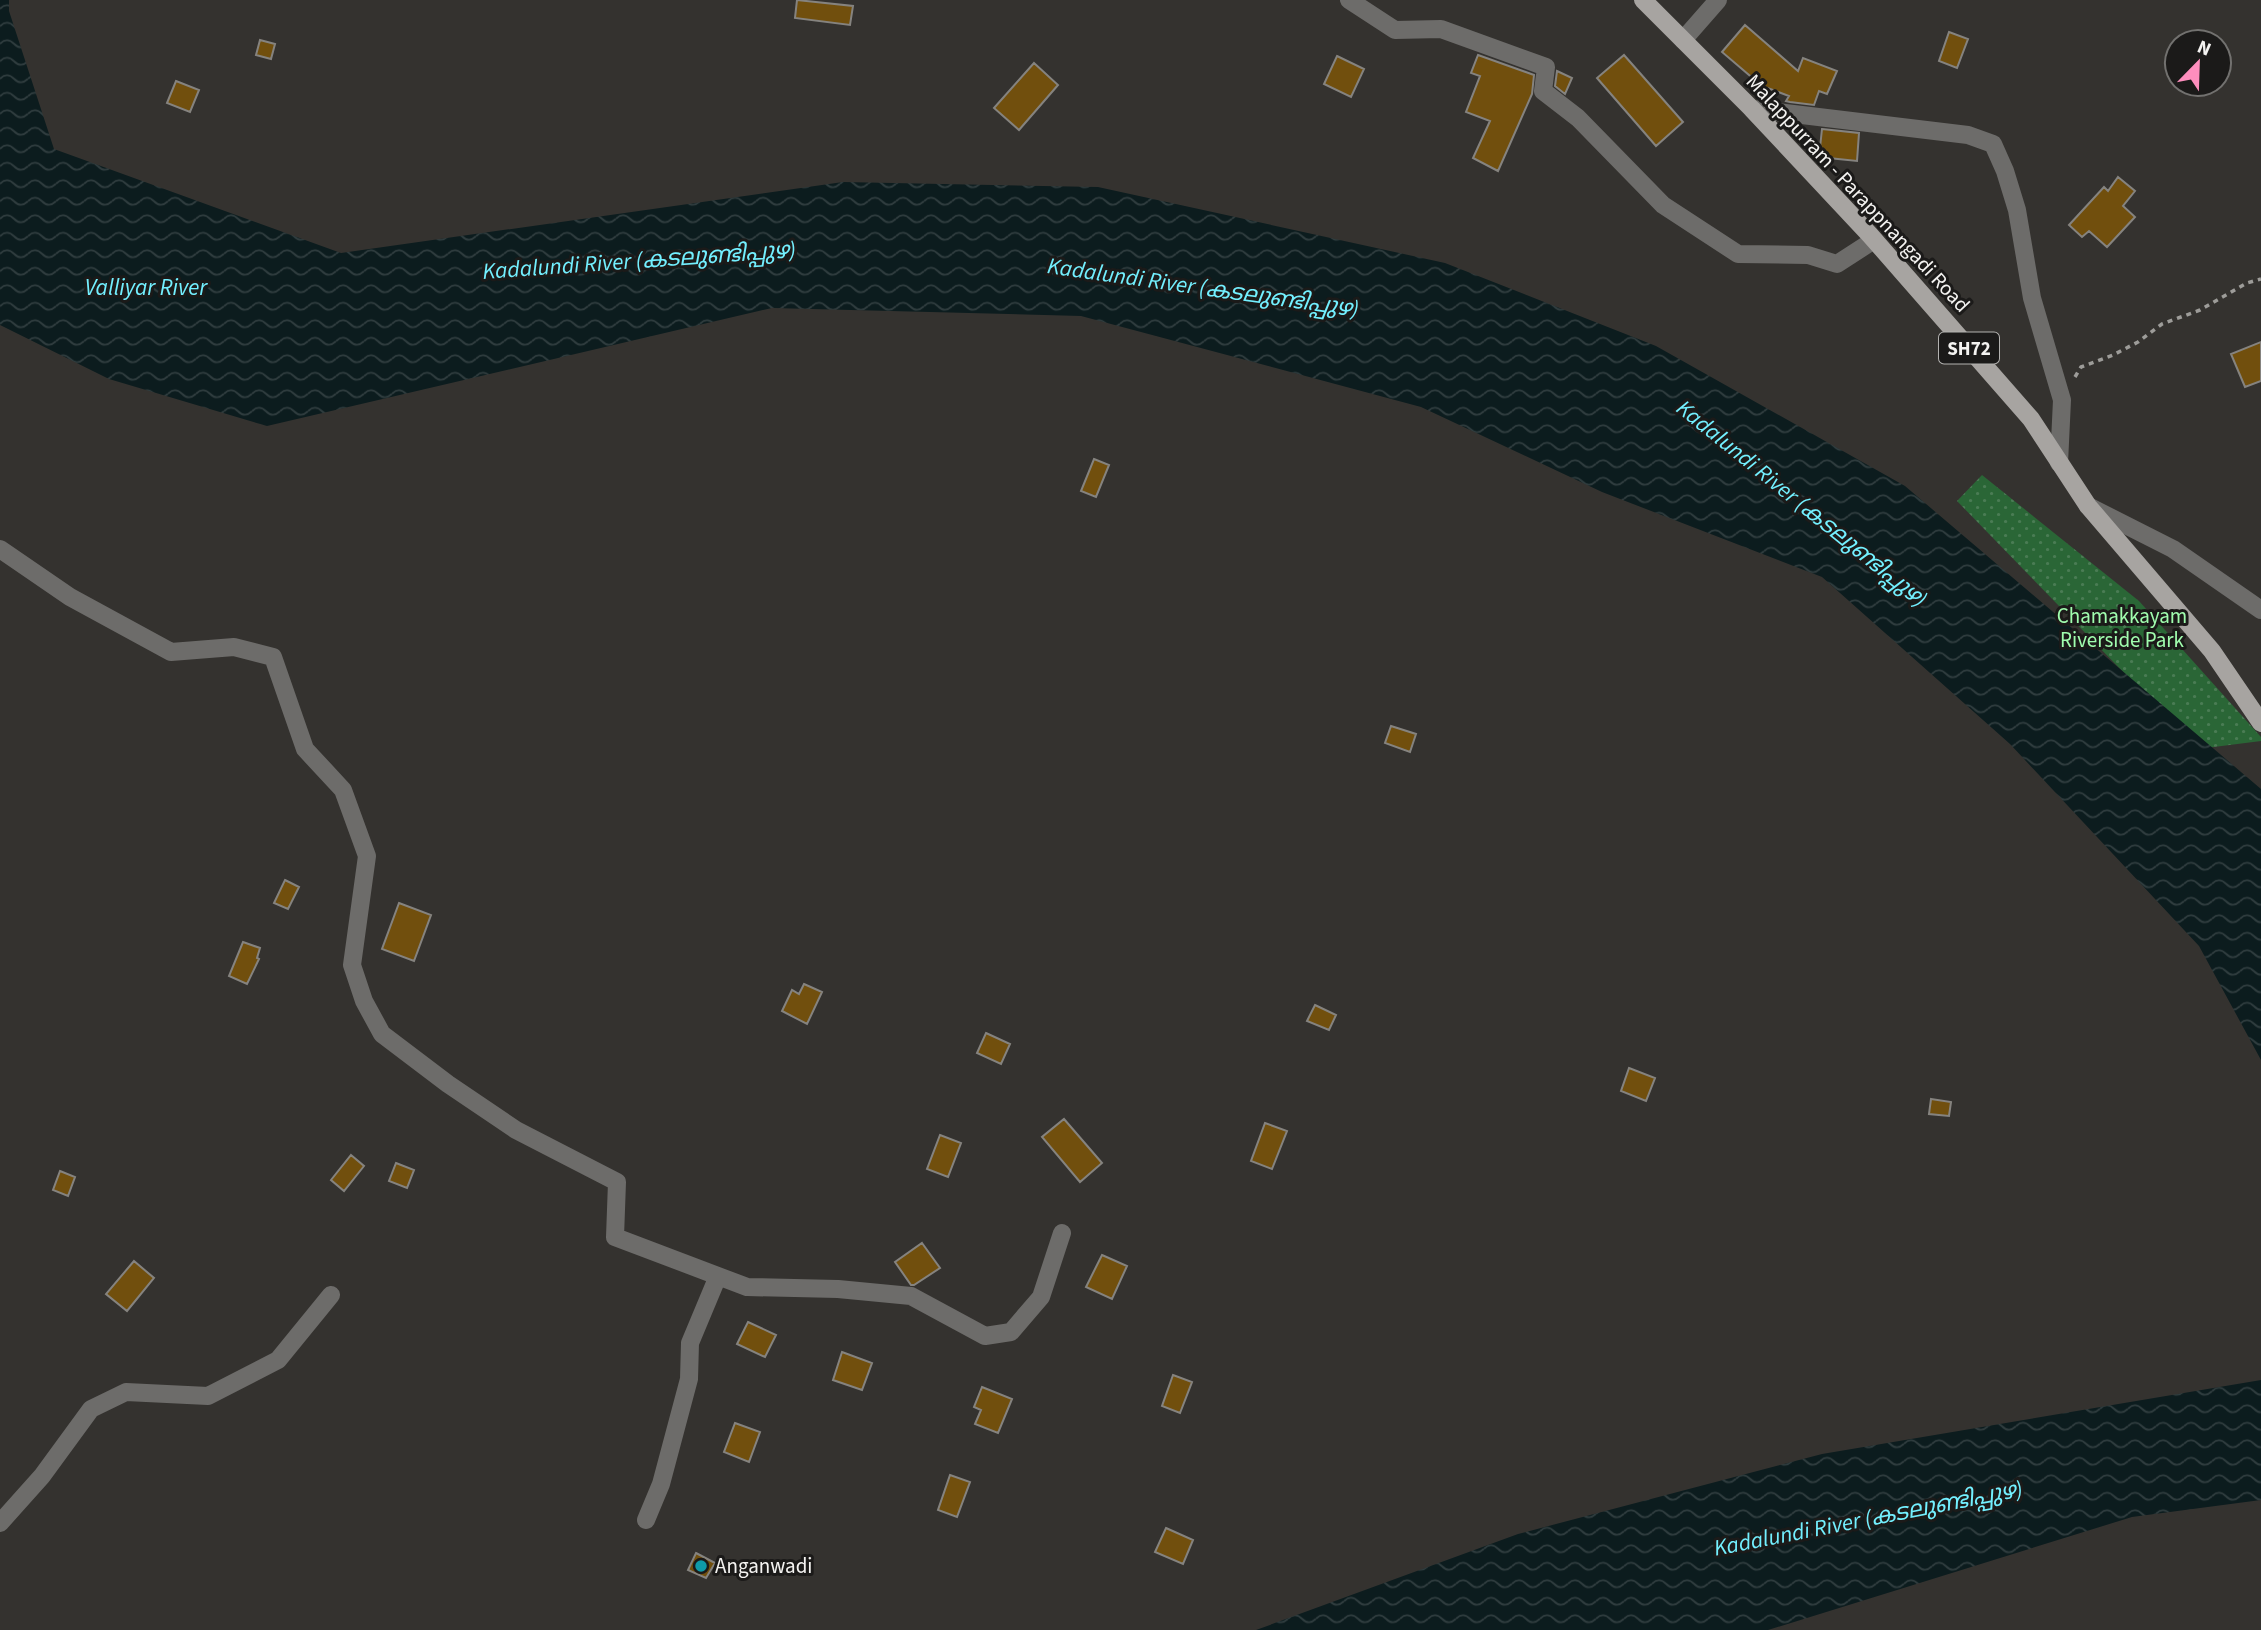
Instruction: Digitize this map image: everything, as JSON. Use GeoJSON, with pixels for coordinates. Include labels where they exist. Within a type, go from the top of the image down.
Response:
{"type":"FeatureCollection","features":[{"type":"Feature","properties":{"kind":"main road","name":"Malappurram - Parappnangadi Road"},"geometry":{"type":"LineString","coordinates":[[1643,0],[1752,109],[1874,240],[2031,419],[2088,506],[2212,651],[2261,723]]}},
{"type":"Feature","properties":{"kind":"street"},"geometry":{"type":"LineString","coordinates":[[1349,0],[1395,30],[1441,29],[1546,67],[1543,91],[1578,118],[1663,205],[1738,254],[1808,255],[1837,264],[1874,240]]}},
{"type":"Feature","properties":{"kind":"street"},"geometry":{"type":"LineString","coordinates":[[1683,40],[1718,0]]}},
{"type":"Feature","properties":{"kind":"street"},"geometry":{"type":"LineString","coordinates":[[1752,109],[1968,135],[1993,144],[2017,210],[2032,298],[2062,400],[2059,463]]}},
{"type":"Feature","properties":{"kind":"street"},"geometry":{"type":"LineString","coordinates":[[2088,506],[2173,549],[2261,610]]}},
{"type":"Feature","properties":{"kind":"street"},"geometry":{"type":"LineString","coordinates":[[0,549],[70,597],[171,652],[234,647],[274,657],[305,749],[343,790],[367,856],[352,965],[364,1001],[382,1034],[448,1084],[516,1129],[617,1182],[615,1237],[747,1287],[838,1289],[911,1296],[985,1336],[1011,1332],[1041,1297],[1062,1233]]}},
{"type":"Feature","properties":{"kind":"street"},"geometry":{"type":"LineString","coordinates":[[646,1520],[661,1484],[689,1379],[690,1343],[718,1276]]}},
{"type":"Feature","properties":{"kind":"street"},"geometry":{"type":"LineString","coordinates":[[0,1523],[42,1476],[91,1409],[126,1392],[208,1396],[278,1360],[331,1295]]}},
{"type":"Feature","properties":{"kind":"path"},"geometry":{"type":"LineString","coordinates":[[2062,400],[2081,367],[2113,355],[2138,342],[2162,324],[2200,310],[2247,283],[2261,279]]}},
{"type":"Feature","properties":{"kind":"green space","name":"Chamakkayam Riverside Park"},"geometry":{"type":"Polygon","coordinates":[[[1982,475],[2139,601],[2261,737],[2261,741],[2198,749],[1957,501],[1982,475]]]}},
{"type":"Feature","properties":{"kind":"water","name":"Valliyar River"},"geometry":{"type":"Polygon","coordinates":[[[0,0],[9,0],[9,11],[54,149],[341,253],[843,182],[1098,187],[1445,263],[1656,346],[1905,486],[2261,789],[2261,1060],[2199,946],[2010,744],[1822,577],[1602,492],[1421,407],[1081,316],[772,308],[267,426],[109,379],[0,325],[0,0]]]}},
{"type":"Feature","properties":{"kind":"water","name":"Kadalundi River (കടലുണ്ടിപ്പുഴ)"},"geometry":{"type":"Polygon","coordinates":[[[2261,1380],[2261,1500],[2132,1517],[1768,1630],[1256,1630],[1518,1534],[1822,1454],[2261,1380]]]}},
{"type":"Feature","properties":{"kind":"building"},"geometry":{"type":"Polygon","coordinates":[[[797,0],[853,6],[850,25],[795,18],[797,0]]]}},
{"type":"Feature","properties":{"kind":"building"},"geometry":{"type":"Polygon","coordinates":[[[1745,25],[1798,71],[1803,58],[1837,71],[1827,94],[1819,91],[1814,105],[1786,101],[1789,96],[1762,86],[1722,52],[1745,25]]]}},
{"type":"Feature","properties":{"kind":"building"},"geometry":{"type":"Polygon","coordinates":[[[1949,32],[1968,39],[1957,68],[1939,61],[1949,32]]]}},
{"type":"Feature","properties":{"kind":"building"},"geometry":{"type":"Polygon","coordinates":[[[260,40],[275,44],[271,59],[256,55],[260,40]]]}},
{"type":"Feature","properties":{"kind":"building"},"geometry":{"type":"Polygon","coordinates":[[[1478,55],[1534,75],[1532,94],[1498,171],[1473,158],[1490,121],[1466,112],[1480,76],[1471,73],[1478,55]]]}},
{"type":"Feature","properties":{"kind":"building"},"geometry":{"type":"Polygon","coordinates":[[[1624,55],[1683,122],[1656,146],[1597,78],[1624,55]]]}},
{"type":"Feature","properties":{"kind":"building"},"geometry":{"type":"Polygon","coordinates":[[[1337,56],[1364,69],[1351,97],[1324,84],[1337,56]]]}},
{"type":"Feature","properties":{"kind":"building"},"geometry":{"type":"Polygon","coordinates":[[[1034,63],[1058,85],[1019,130],[994,108],[1034,63]]]}},
{"type":"Feature","properties":{"kind":"building"},"geometry":{"type":"Polygon","coordinates":[[[1557,71],[1572,78],[1565,94],[1555,86],[1557,71]]]}},
{"type":"Feature","properties":{"kind":"building"},"geometry":{"type":"Polygon","coordinates":[[[176,81],[199,90],[190,112],[167,103],[176,81]]]}},
{"type":"Feature","properties":{"kind":"building"},"geometry":{"type":"Polygon","coordinates":[[[1822,129],[1859,133],[1857,161],[1819,157],[1822,129]]]}},
{"type":"Feature","properties":{"kind":"building"},"geometry":{"type":"Polygon","coordinates":[[[2118,177],[2135,191],[2123,206],[2135,217],[2107,247],[2089,231],[2082,237],[2069,225],[2104,187],[2108,191],[2118,177]]]}},
{"type":"Feature","properties":{"kind":"building"},"geometry":{"type":"Polygon","coordinates":[[[2261,342],[2261,381],[2245,387],[2231,354],[2261,342]]]}},
{"type":"Feature","properties":{"kind":"building"},"geometry":{"type":"Polygon","coordinates":[[[1094,459],[1109,465],[1096,497],[1081,491],[1094,459]]]}},
{"type":"Feature","properties":{"kind":"building"},"geometry":{"type":"Polygon","coordinates":[[[1391,726],[1416,734],[1410,752],[1385,743],[1391,726]]]}},
{"type":"Feature","properties":{"kind":"building"},"geometry":{"type":"Polygon","coordinates":[[[285,880],[299,887],[288,909],[274,903],[285,880]]]}},
{"type":"Feature","properties":{"kind":"building"},"geometry":{"type":"Polygon","coordinates":[[[399,903],[431,915],[414,961],[382,949],[399,903]]]}},
{"type":"Feature","properties":{"kind":"building"},"geometry":{"type":"Polygon","coordinates":[[[243,942],[260,948],[259,959],[247,984],[229,976],[243,942]]]}},
{"type":"Feature","properties":{"kind":"building"},"geometry":{"type":"Polygon","coordinates":[[[804,984],[822,992],[807,1024],[782,1011],[792,990],[799,994],[804,984]]]}},
{"type":"Feature","properties":{"kind":"building"},"geometry":{"type":"Polygon","coordinates":[[[1315,1005],[1336,1015],[1329,1030],[1307,1021],[1315,1005]]]}},
{"type":"Feature","properties":{"kind":"building"},"geometry":{"type":"Polygon","coordinates":[[[986,1033],[1010,1044],[1001,1064],[977,1053],[986,1033]]]}},
{"type":"Feature","properties":{"kind":"building"},"geometry":{"type":"Polygon","coordinates":[[[1629,1068],[1655,1078],[1646,1101],[1621,1091],[1629,1068]]]}},
{"type":"Feature","properties":{"kind":"building"},"geometry":{"type":"Polygon","coordinates":[[[1931,1099],[1951,1102],[1949,1116],[1929,1114],[1931,1099]]]}},
{"type":"Feature","properties":{"kind":"building"},"geometry":{"type":"Polygon","coordinates":[[[1064,1119],[1102,1163],[1080,1182],[1042,1137],[1064,1119]]]}},
{"type":"Feature","properties":{"kind":"building"},"geometry":{"type":"Polygon","coordinates":[[[1265,1123],[1287,1131],[1272,1169],[1251,1161],[1265,1123]]]}},
{"type":"Feature","properties":{"kind":"building"},"geometry":{"type":"Polygon","coordinates":[[[940,1135],[961,1143],[948,1177],[927,1169],[940,1135]]]}},
{"type":"Feature","properties":{"kind":"building"},"geometry":{"type":"Polygon","coordinates":[[[351,1155],[364,1166],[344,1191],[331,1180],[351,1155]]]}},
{"type":"Feature","properties":{"kind":"building"},"geometry":{"type":"Polygon","coordinates":[[[396,1163],[414,1170],[407,1188],[389,1181],[396,1163]]]}},
{"type":"Feature","properties":{"kind":"building"},"geometry":{"type":"Polygon","coordinates":[[[60,1171],[75,1177],[68,1196],[53,1190],[60,1171]]]}},
{"type":"Feature","properties":{"kind":"building"},"geometry":{"type":"Polygon","coordinates":[[[922,1243],[940,1268],[911,1285],[895,1262],[922,1243]]]}},
{"type":"Feature","properties":{"kind":"building"},"geometry":{"type":"Polygon","coordinates":[[[1102,1255],[1127,1266],[1112,1299],[1086,1287],[1102,1255]]]}},
{"type":"Feature","properties":{"kind":"building"},"geometry":{"type":"Polygon","coordinates":[[[134,1261],[154,1278],[127,1311],[106,1294],[134,1261]]]}},
{"type":"Feature","properties":{"kind":"building"},"geometry":{"type":"Polygon","coordinates":[[[748,1322],[776,1335],[765,1357],[737,1344],[748,1322]]]}},
{"type":"Feature","properties":{"kind":"building"},"geometry":{"type":"Polygon","coordinates":[[[842,1352],[872,1363],[862,1390],[833,1380],[842,1352]]]}},
{"type":"Feature","properties":{"kind":"building"},"geometry":{"type":"Polygon","coordinates":[[[1173,1375],[1192,1382],[1180,1413],[1162,1406],[1173,1375]]]}},
{"type":"Feature","properties":{"kind":"building"},"geometry":{"type":"Polygon","coordinates":[[[982,1387],[1012,1399],[998,1433],[975,1424],[981,1410],[974,1407],[982,1387]]]}},
{"type":"Feature","properties":{"kind":"building"},"geometry":{"type":"Polygon","coordinates":[[[735,1423],[760,1432],[749,1462],[724,1452],[735,1423]]]}},
{"type":"Feature","properties":{"kind":"building"},"geometry":{"type":"Polygon","coordinates":[[[950,1475],[970,1482],[957,1517],[938,1510],[950,1475]]]}},
{"type":"Feature","properties":{"kind":"building"},"geometry":{"type":"Polygon","coordinates":[[[1166,1528],[1193,1540],[1183,1564],[1155,1552],[1166,1528]]]}},
{"type":"Feature","properties":{"kind":"building","name":"Anganwadi"},"geometry":{"type":"Polygon","coordinates":[[[696,1553],[715,1563],[706,1578],[688,1570],[696,1553]]]}},
{"type":"Feature","properties":{"kind":"place","name":"Anganwadi"},"geometry":{"type":"Point","coordinates":[701,1566]}}]}
